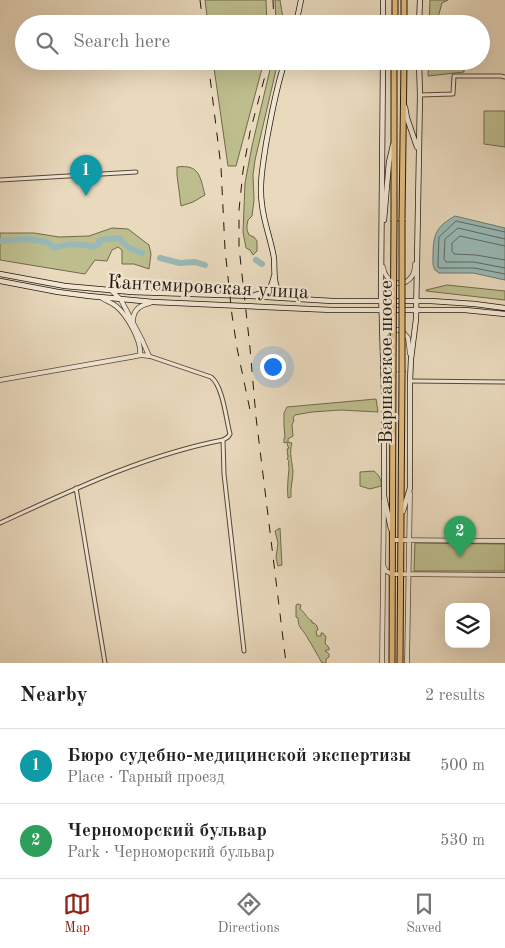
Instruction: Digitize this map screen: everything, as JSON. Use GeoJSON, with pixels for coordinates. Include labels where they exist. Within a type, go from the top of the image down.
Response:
{"type":"FeatureCollection","features":[{"type":"Feature","properties":{"kind":"main road"},"geometry":{"type":"LineString","coordinates":[[298,15],[301,0]]}},
{"type":"Feature","properties":{"kind":"main road"},"geometry":{"type":"LineString","coordinates":[[383,0],[383,15]]}},
{"type":"Feature","properties":{"kind":"main road"},"geometry":{"type":"LineString","coordinates":[[394,15],[395,0]]}},
{"type":"Feature","properties":{"kind":"main road"},"geometry":{"type":"LineString","coordinates":[[404,0],[404,15]]}},
{"type":"Feature","properties":{"kind":"main road"},"geometry":{"type":"LineString","coordinates":[[420,0],[420,15]]}},
{"type":"Feature","properties":{"kind":"main road"},"geometry":{"type":"LineString","coordinates":[[283,70],[272,112],[261,184],[262,204],[272,246],[276,286],[284,296],[293,299]]}},
{"type":"Feature","properties":{"kind":"main road"},"geometry":{"type":"LineString","coordinates":[[383,70],[381,310],[384,394],[384,496],[392,537]]}},
{"type":"Feature","properties":{"kind":"main road","name":"Варшавское шоссе"},"geometry":{"type":"LineString","coordinates":[[392,663],[394,70]]}},
{"type":"Feature","properties":{"kind":"main road","name":"Варшавское шоссе"},"geometry":{"type":"LineString","coordinates":[[400,663],[404,70]]}},
{"type":"Feature","properties":{"kind":"main road"},"geometry":{"type":"LineString","coordinates":[[401,518],[410,488],[410,381],[416,309],[419,70]]}},
{"type":"Feature","properties":{"kind":"main road"},"geometry":{"type":"LineString","coordinates":[[404,102],[419,158]]}},
{"type":"Feature","properties":{"kind":"main road"},"geometry":{"type":"LineString","coordinates":[[381,246],[389,162],[394,138]]}},
{"type":"Feature","properties":{"kind":"main road"},"geometry":{"type":"LineString","coordinates":[[251,296],[270,289],[275,273]]}},
{"type":"Feature","properties":{"kind":"main road","name":"Кантемировская улица"},"geometry":{"type":"LineString","coordinates":[[0,274],[65,286],[150,293],[381,302],[442,302],[505,308]]}},
{"type":"Feature","properties":{"kind":"main road","name":"Кантемировская улица"},"geometry":{"type":"LineString","coordinates":[[0,281],[58,292],[121,300],[276,308],[416,309],[505,314]]}},
{"type":"Feature","properties":{"kind":"main road"},"geometry":{"type":"LineString","coordinates":[[355,301],[358,302],[359,306],[355,310]]}},
{"type":"Feature","properties":{"kind":"street"},"geometry":{"type":"LineString","coordinates":[[420,95],[453,94],[454,76],[505,77]]}},
{"type":"Feature","properties":{"kind":"street"},"geometry":{"type":"LineString","coordinates":[[0,180],[136,172]]}},
{"type":"Feature","properties":{"kind":"street"},"geometry":{"type":"LineString","coordinates":[[382,257],[385,275],[392,281],[399,283],[408,280],[412,276],[416,258]]}},
{"type":"Feature","properties":{"kind":"street"},"geometry":{"type":"LineString","coordinates":[[111,290],[121,300],[142,340],[148,356]]}},
{"type":"Feature","properties":{"kind":"street"},"geometry":{"type":"LineString","coordinates":[[100,298],[116,306],[126,317],[139,342],[140,355]]}},
{"type":"Feature","properties":{"kind":"street"},"geometry":{"type":"LineString","coordinates":[[133,323],[133,316],[138,308],[153,302]]}},
{"type":"Feature","properties":{"kind":"street"},"geometry":{"type":"LineString","coordinates":[[441,310],[438,308],[438,305],[442,302]]}},
{"type":"Feature","properties":{"kind":"street"},"geometry":{"type":"LineString","coordinates":[[382,342],[390,330],[402,331],[408,338],[411,359]]}},
{"type":"Feature","properties":{"kind":"street"},"geometry":{"type":"LineString","coordinates":[[0,380],[140,355],[148,356],[215,380],[219,388],[230,434],[228,438],[223,440],[144,461],[76,488],[0,522]]}},
{"type":"Feature","properties":{"kind":"street"},"geometry":{"type":"LineString","coordinates":[[410,381],[505,382]]}},
{"type":"Feature","properties":{"kind":"street"},"geometry":{"type":"LineString","coordinates":[[223,440],[224,474],[244,651]]}},
{"type":"Feature","properties":{"kind":"street"},"geometry":{"type":"LineString","coordinates":[[76,488],[105,663]]}},
{"type":"Feature","properties":{"kind":"street"},"geometry":{"type":"LineString","coordinates":[[407,663],[410,488]]}},
{"type":"Feature","properties":{"kind":"street"},"geometry":{"type":"LineString","coordinates":[[382,663],[384,496]]}},
{"type":"Feature","properties":{"kind":"street"},"geometry":{"type":"LineString","coordinates":[[392,537],[401,540],[505,541]]}},
{"type":"Feature","properties":{"kind":"street"},"geometry":{"type":"LineString","coordinates":[[382,563],[386,571],[392,574],[505,575]]}},
{"type":"Feature","properties":{"kind":"green space"},"geometry":{"type":"Polygon","coordinates":[[[205,0],[266,0],[267,15],[207,15],[205,0]]]}},
{"type":"Feature","properties":{"kind":"green space"},"geometry":{"type":"Polygon","coordinates":[[[275,0],[280,0],[282,15],[276,15],[275,0]]]}},
{"type":"Feature","properties":{"kind":"green space"},"geometry":{"type":"Polygon","coordinates":[[[430,0],[448,0],[442,3],[439,15],[429,15],[430,0]]]}},
{"type":"Feature","properties":{"kind":"green space"},"geometry":{"type":"Polygon","coordinates":[[[214,70],[262,70],[236,166],[228,166],[214,70]]]}},
{"type":"Feature","properties":{"kind":"green space"},"geometry":{"type":"Polygon","coordinates":[[[270,70],[276,70],[253,175],[254,200],[252,216],[248,220],[247,230],[249,235],[257,241],[257,251],[253,255],[246,248],[243,232],[245,183],[270,70]]]}},
{"type":"Feature","properties":{"kind":"green space"},"geometry":{"type":"Polygon","coordinates":[[[428,70],[464,70],[464,72],[428,76],[428,70]]]}},
{"type":"Feature","properties":{"kind":"green space"},"geometry":{"type":"Polygon","coordinates":[[[484,111],[505,111],[505,147],[484,144],[484,111]]]}},
{"type":"Feature","properties":{"kind":"green space"},"geometry":{"type":"Polygon","coordinates":[[[177,167],[190,168],[198,173],[205,195],[181,206],[177,167]]]}},
{"type":"Feature","properties":{"kind":"green space"},"geometry":{"type":"Polygon","coordinates":[[[112,228],[128,229],[149,245],[151,254],[149,269],[134,264],[122,264],[122,250],[118,247],[112,250],[107,261],[95,260],[85,274],[0,260],[0,233],[34,233],[59,237],[89,236],[112,228]]]}},
{"type":"Feature","properties":{"kind":"green space"},"geometry":{"type":"Polygon","coordinates":[[[447,285],[505,291],[505,300],[426,291],[447,285]]]}},
{"type":"Feature","properties":{"kind":"green space"},"geometry":{"type":"Polygon","coordinates":[[[376,399],[378,412],[341,410],[295,415],[292,425],[293,436],[288,439],[288,442],[292,443],[293,471],[291,497],[288,498],[289,461],[287,459],[287,449],[289,448],[287,442],[284,443],[284,413],[287,407],[376,399]]]}},
{"type":"Feature","properties":{"kind":"green space"},"geometry":{"type":"Polygon","coordinates":[[[374,471],[380,478],[381,486],[370,489],[360,486],[360,472],[374,471]]]}},
{"type":"Feature","properties":{"kind":"green space"},"geometry":{"type":"Polygon","coordinates":[[[280,528],[282,565],[278,566],[276,558],[278,543],[275,531],[280,528]]]}},
{"type":"Feature","properties":{"kind":"green space"},"geometry":{"type":"Polygon","coordinates":[[[415,543],[505,544],[505,571],[414,571],[415,543]]]}},
{"type":"Feature","properties":{"kind":"green space"},"geometry":{"type":"Polygon","coordinates":[[[296,605],[301,605],[300,609],[312,623],[317,626],[317,636],[321,636],[321,633],[323,633],[326,637],[325,643],[329,650],[325,651],[329,657],[326,659],[326,663],[322,663],[300,627],[296,617],[296,605]]]}},
{"type":"Feature","properties":{"kind":"water"},"geometry":{"type":"Polygon","coordinates":[[[455,216],[505,228],[505,280],[473,273],[439,273],[435,270],[433,266],[433,248],[435,236],[444,223],[455,216]]]}},
{"type":"Feature","properties":{"kind":"waterway"},"geometry":{"type":"LineString","coordinates":[[0,241],[28,239],[47,242],[54,248],[74,244],[93,247],[99,244],[100,240],[119,238],[129,248],[142,253]]}},
{"type":"Feature","properties":{"kind":"waterway"},"geometry":{"type":"LineString","coordinates":[[160,258],[180,263],[195,262],[205,265]]}},
{"type":"Feature","properties":{"kind":"waterway"},"geometry":{"type":"LineString","coordinates":[[256,260],[262,264]]}},
{"type":"Feature","properties":{"kind":"railway"},"geometry":{"type":"LineString","coordinates":[[200,0],[202,15]]}},
{"type":"Feature","properties":{"kind":"railway"},"geometry":{"type":"LineString","coordinates":[[273,0],[274,15]]}},
{"type":"Feature","properties":{"kind":"railway"},"geometry":{"type":"LineString","coordinates":[[209,70],[221,167],[225,249],[232,315],[250,410]]}},
{"type":"Feature","properties":{"kind":"railway"},"geometry":{"type":"LineString","coordinates":[[267,70],[250,132],[243,171],[239,210],[239,247],[256,417],[286,663]]}},
{"type":"Feature","properties":{"kind":"place","name":"Бюро судебно-медицинской экспертизы"},"geometry":{"type":"Point","coordinates":[86,196]}},
{"type":"Feature","properties":{"kind":"place","name":"Черноморский бульвар"},"geometry":{"type":"Point","coordinates":[460,557]}}]}
